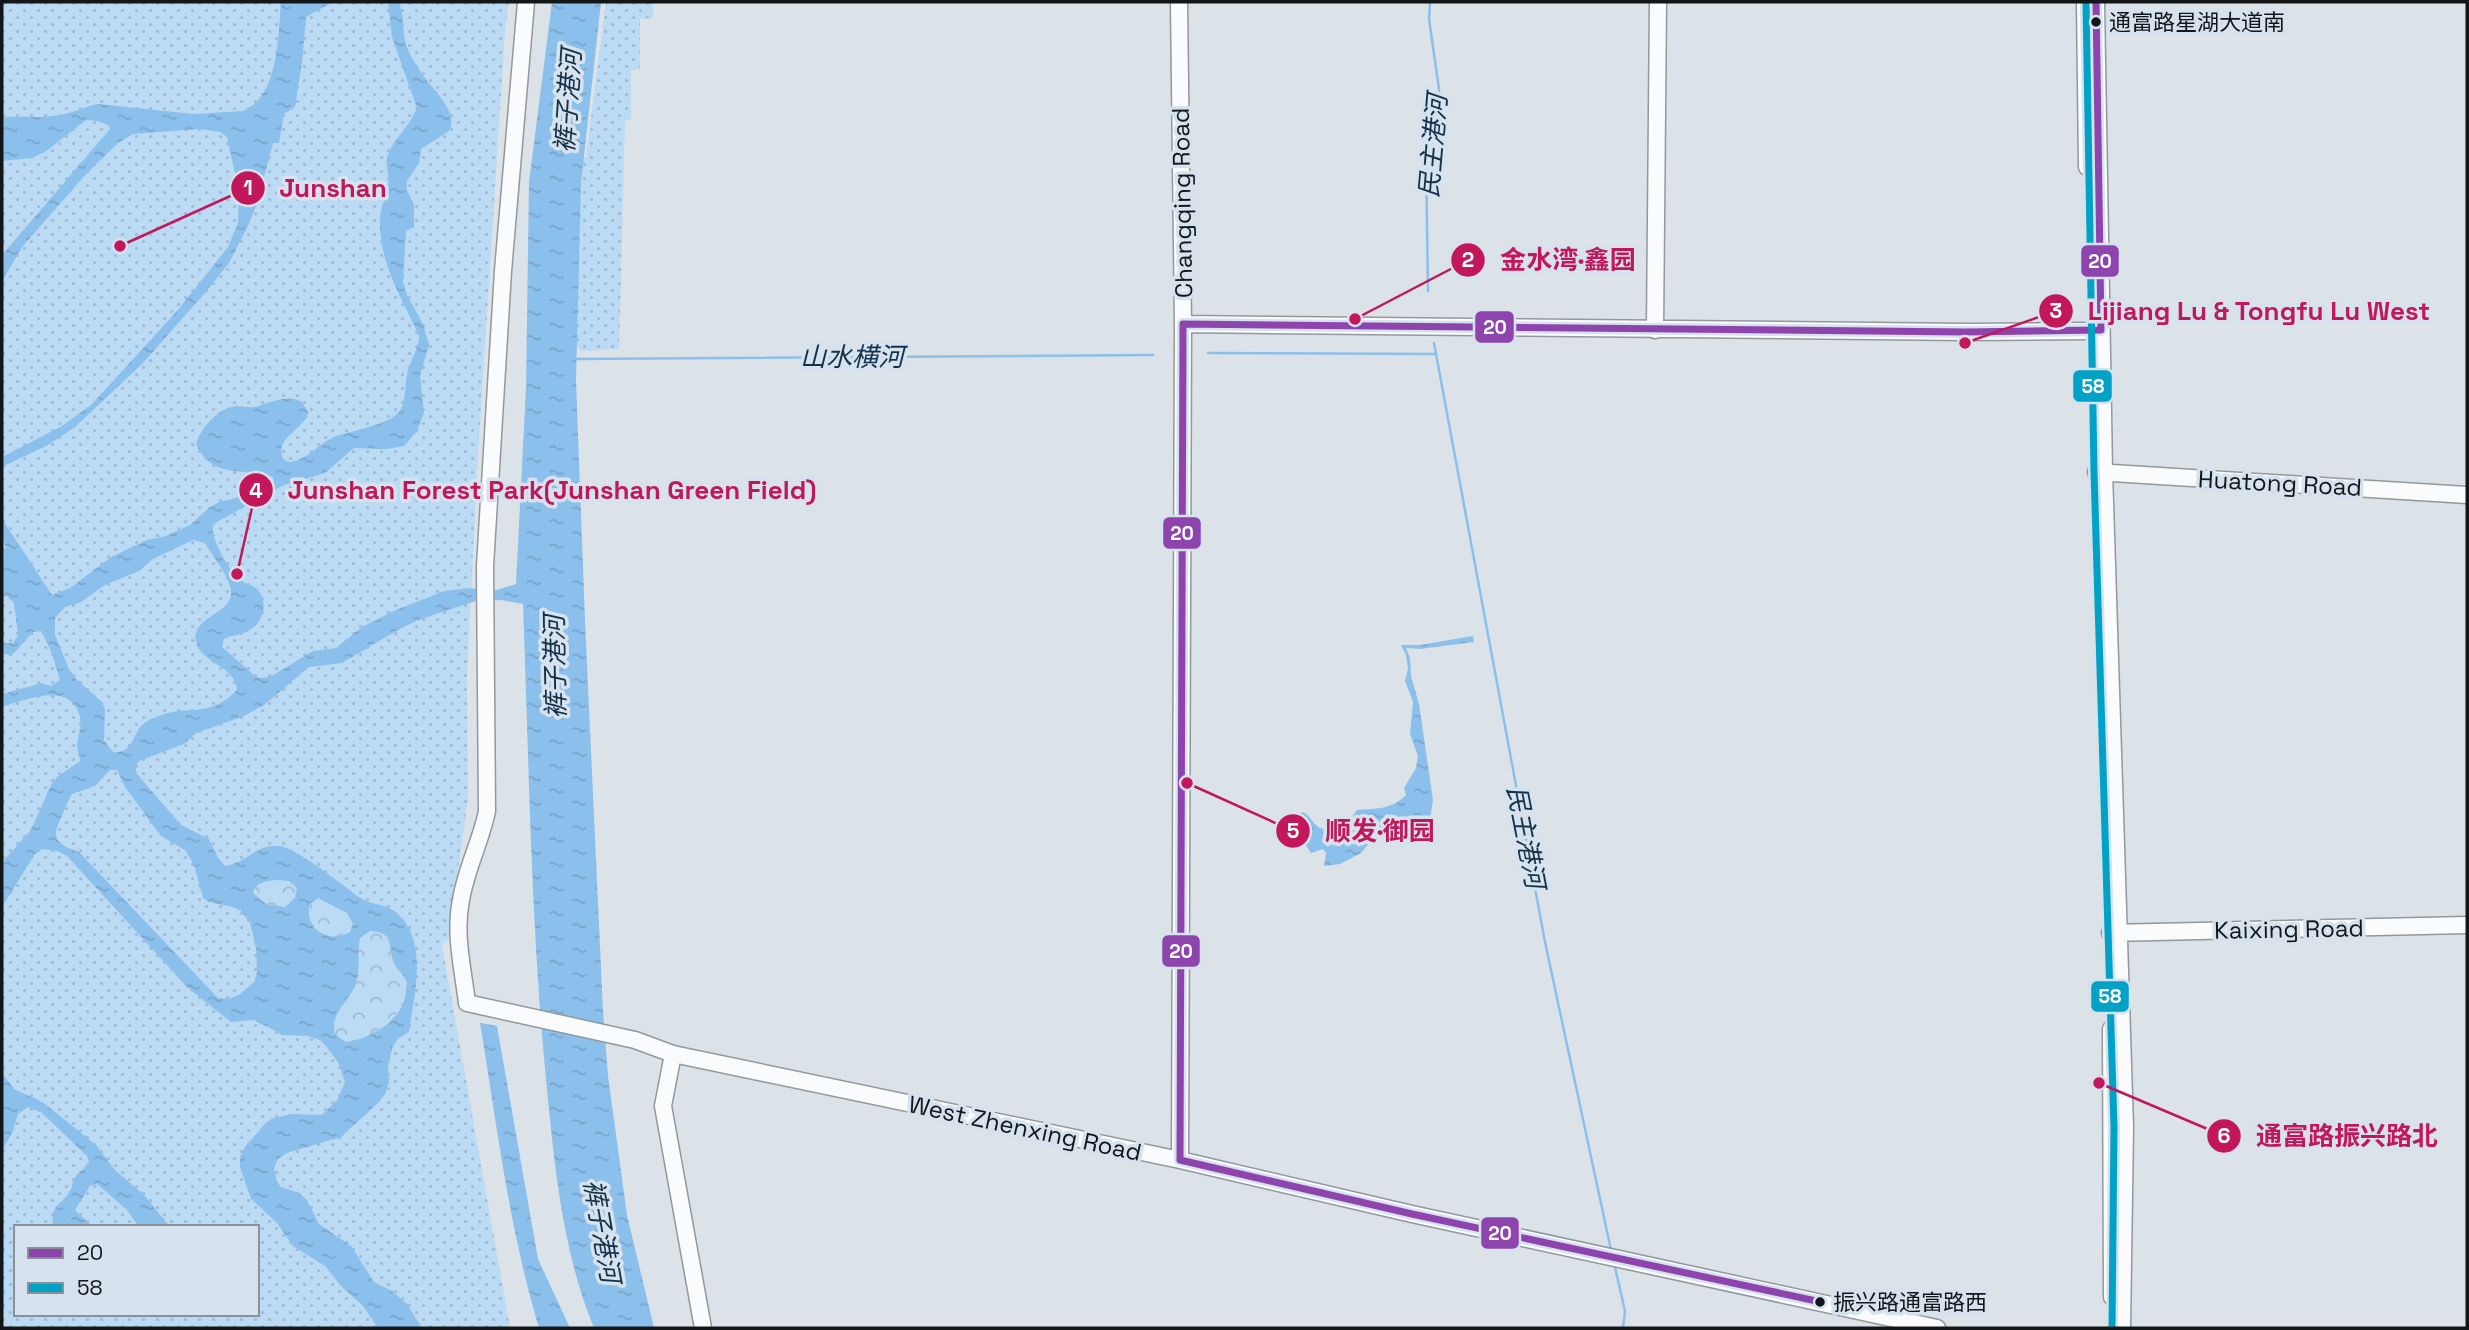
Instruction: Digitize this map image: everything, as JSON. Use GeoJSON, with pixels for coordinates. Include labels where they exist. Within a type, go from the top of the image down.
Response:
{"type":"FeatureCollection","features":[{"type":"Feature","properties":{"kind":"street","name":"West Zhenxing Road"},"geometry":{"type":"LineString","coordinates":[[526,2],[503,271],[485,595],[487,811],[460,901],[458,935],[467,1003],[635,1040],[673,1054],[1180,1160],[1412,1214],[1937,1328]]}},
{"type":"Feature","properties":{"kind":"street","name":"Changqing Road"},"geometry":{"type":"LineString","coordinates":[[1179,2],[1184,324],[1180,1160]]}},
{"type":"Feature","properties":{"kind":"street"},"geometry":{"type":"LineString","coordinates":[[1655,330],[1658,2]]}},
{"type":"Feature","properties":{"kind":"street"},"geometry":{"type":"LineString","coordinates":[[2085,2],[2090,331],[2099,472]]}},
{"type":"Feature","properties":{"kind":"street"},"geometry":{"type":"LineString","coordinates":[[2096,2],[2099,472],[2114,933],[2125,1127],[2122,1328]]}},
{"type":"Feature","properties":{"kind":"street"},"geometry":{"type":"LineString","coordinates":[[1184,324],[1655,330],[2090,331]]}},
{"type":"Feature","properties":{"kind":"street","name":"Huatong Road"},"geometry":{"type":"LineString","coordinates":[[2099,472],[2467,495]]}},
{"type":"Feature","properties":{"kind":"street","name":"Kaixing Road"},"geometry":{"type":"LineString","coordinates":[[2114,933],[2467,925]]}},
{"type":"Feature","properties":{"kind":"street"},"geometry":{"type":"LineString","coordinates":[[2112,1328],[2114,933]]}},
{"type":"Feature","properties":{"kind":"street"},"geometry":{"type":"LineString","coordinates":[[673,1054],[663,1106],[703,1328]]}},
{"type":"Feature","properties":{"kind":"green space"},"geometry":{"type":"Polygon","coordinates":[[[2,2],[509,2],[477,470],[467,677],[468,799],[448,940],[442,945],[510,1328],[2,1328],[2,2]]]}},
{"type":"Feature","properties":{"kind":"green space"},"geometry":{"type":"Polygon","coordinates":[[[606,2],[653,2],[653,18],[640,19],[640,70],[631,70],[631,119],[625,121],[619,349],[581,351],[574,342],[580,175],[582,157],[586,157],[606,2]]]}},
{"type":"Feature","properties":{"kind":"green space"},"geometry":{"type":"Polygon","coordinates":[[[277,880],[293,883],[298,888],[295,898],[285,907],[266,904],[253,893],[259,884],[277,880]]]}},
{"type":"Feature","properties":{"kind":"green space"},"geometry":{"type":"Polygon","coordinates":[[[319,898],[347,913],[353,924],[350,932],[342,936],[326,935],[314,927],[310,920],[310,904],[319,898]]]}},
{"type":"Feature","properties":{"kind":"green space"},"geometry":{"type":"Polygon","coordinates":[[[370,931],[387,937],[394,963],[408,982],[401,1006],[388,1023],[369,1035],[345,1042],[335,1034],[335,1020],[356,983],[360,938],[370,931]]]}},
{"type":"Feature","properties":{"kind":"water"},"geometry":{"type":"Polygon","coordinates":[[[281,2],[333,2],[306,17],[295,107],[284,114],[279,143],[273,143],[257,204],[229,263],[143,363],[75,427],[48,445],[2,467],[2,457],[62,426],[92,404],[177,311],[228,247],[238,223],[239,192],[227,137],[220,132],[199,129],[133,134],[118,143],[87,173],[23,246],[2,281],[2,255],[110,129],[108,125],[86,120],[45,152],[32,158],[2,161],[2,117],[57,116],[98,104],[194,114],[243,111],[255,104],[270,79],[277,47],[281,2]]]}},
{"type":"Feature","properties":{"kind":"water","name":"裤子港河"},"geometry":{"type":"Polygon","coordinates":[[[388,2],[399,2],[405,40],[412,58],[451,116],[449,131],[421,149],[419,163],[407,181],[407,190],[414,205],[414,227],[406,231],[403,282],[423,324],[429,345],[420,376],[424,413],[417,431],[404,446],[387,449],[354,448],[325,473],[284,485],[213,526],[218,546],[231,570],[240,580],[257,589],[262,596],[264,607],[261,618],[254,627],[224,639],[222,647],[254,675],[260,678],[270,677],[313,651],[336,648],[362,627],[444,591],[471,588],[490,592],[516,584],[526,387],[529,182],[552,2],[601,2],[581,183],[576,380],[585,621],[608,1076],[627,1215],[654,1328],[594,1328],[583,1300],[562,1211],[550,1120],[537,969],[523,604],[501,600],[476,601],[421,619],[342,663],[309,667],[264,705],[244,716],[196,733],[184,744],[139,761],[135,767],[137,774],[181,825],[209,839],[225,866],[271,846],[286,848],[314,864],[360,898],[394,911],[405,922],[416,951],[416,984],[409,1032],[393,1046],[385,1094],[341,1137],[287,1153],[278,1159],[274,1168],[281,1187],[299,1193],[307,1200],[319,1224],[351,1246],[374,1282],[392,1291],[407,1304],[422,1328],[378,1328],[363,1306],[341,1286],[325,1266],[293,1246],[277,1223],[251,1199],[240,1167],[240,1157],[245,1147],[271,1119],[291,1114],[322,1115],[338,1099],[345,1082],[338,1062],[325,1045],[308,1036],[283,1035],[254,1020],[231,1022],[188,988],[67,856],[57,851],[42,849],[35,854],[2,907],[4,860],[31,830],[57,777],[80,761],[77,745],[81,724],[75,706],[67,699],[57,696],[34,697],[2,707],[2,694],[42,683],[51,686],[60,680],[41,631],[33,632],[14,653],[2,654],[2,643],[13,643],[18,636],[14,603],[7,596],[2,597],[6,548],[2,535],[2,519],[52,595],[70,588],[111,557],[147,540],[166,536],[190,525],[219,502],[252,494],[274,483],[273,477],[220,468],[203,456],[196,444],[198,438],[206,425],[223,411],[236,406],[255,407],[285,399],[302,402],[308,412],[307,417],[282,446],[283,459],[288,462],[305,456],[330,439],[390,419],[402,407],[408,370],[419,335],[387,264],[380,234],[380,218],[388,186],[388,154],[417,108],[392,37],[388,2]],[[193,540],[153,559],[139,571],[105,585],[81,602],[65,607],[55,618],[55,635],[69,669],[76,679],[102,702],[105,709],[104,740],[113,752],[125,750],[139,729],[149,720],[168,713],[217,705],[237,690],[231,675],[205,655],[196,642],[199,626],[230,599],[230,585],[220,566],[205,543],[193,540]],[[110,770],[95,786],[72,794],[57,827],[59,841],[79,852],[218,998],[229,999],[239,995],[254,982],[257,972],[256,948],[250,923],[241,911],[203,898],[194,865],[185,850],[161,836],[125,787],[117,770],[110,770]],[[289,881],[259,884],[253,893],[266,904],[285,907],[295,898],[297,888],[289,881]],[[318,898],[310,904],[309,913],[314,927],[326,935],[342,936],[350,932],[353,924],[347,913],[318,898]],[[370,931],[360,938],[356,983],[337,1013],[334,1026],[335,1034],[345,1042],[371,1035],[386,1025],[399,1012],[406,993],[407,982],[394,963],[387,937],[370,931]]]}},
{"type":"Feature","properties":{"kind":"water"},"geometry":{"type":"Polygon","coordinates":[[[1473,636],[1474,642],[1420,649],[1406,648],[1419,704],[1433,800],[1430,818],[1421,830],[1374,837],[1361,853],[1340,864],[1324,866],[1326,853],[1323,849],[1311,853],[1305,844],[1286,841],[1290,824],[1303,812],[1318,827],[1335,831],[1344,828],[1357,810],[1389,806],[1406,795],[1404,788],[1416,768],[1418,756],[1410,734],[1413,702],[1405,681],[1408,669],[1401,645],[1420,645],[1473,636]]]}},
{"type":"Feature","properties":{"kind":"water"},"geometry":{"type":"Polygon","coordinates":[[[480,1023],[497,1026],[538,1259],[570,1328],[539,1328],[512,1215],[480,1023]]]}},
{"type":"Feature","properties":{"kind":"water"},"geometry":{"type":"Polygon","coordinates":[[[2,1073],[14,1089],[44,1103],[96,1145],[115,1170],[144,1195],[168,1225],[138,1225],[126,1209],[97,1184],[90,1186],[75,1210],[91,1225],[53,1225],[55,1209],[68,1195],[73,1180],[89,1162],[87,1156],[42,1113],[28,1107],[18,1114],[13,1131],[2,1151],[2,1073]]]}},
{"type":"Feature","properties":{"kind":"waterway","name":"民主港河"},"geometry":{"type":"LineString","coordinates":[[1428,291],[1426,158],[1438,124],[1439,89],[1429,19],[1430,2]]}},
{"type":"Feature","properties":{"kind":"waterway","name":"民主港河"},"geometry":{"type":"LineString","coordinates":[[1434,343],[1545,942],[1611,1250]]}},
{"type":"Feature","properties":{"kind":"waterway","name":"山水横河"},"geometry":{"type":"LineString","coordinates":[[1208,353],[1436,354]]}},
{"type":"Feature","properties":{"kind":"waterway","name":"山水横河"},"geometry":{"type":"LineString","coordinates":[[575,359],[1153,355]]}},
{"type":"Feature","properties":{"kind":"waterway","name":"民主港河"},"geometry":{"type":"LineString","coordinates":[[1614,1263],[1625,1311],[1623,1328]]}},
{"type":"Feature","properties":{"kind":"transit line","name":"58"},"geometry":{"type":"LineString","coordinates":[[2086,2],[2094,472],[2114,1127],[2112,1328]]}},
{"type":"Feature","properties":{"kind":"transit line","name":"20"},"geometry":{"type":"LineString","coordinates":[[1183,324],[1966,332],[2101,330],[2096,2]]}},
{"type":"Feature","properties":{"kind":"transit line","name":"20"},"geometry":{"type":"LineString","coordinates":[[1180,1160],[1183,324]]}},
{"type":"Feature","properties":{"kind":"transit line","name":"20"},"geometry":{"type":"LineString","coordinates":[[1180,1160],[1412,1214],[1821,1302]]}},
{"type":"Feature","properties":{"kind":"place","name":"通富路星湖大道南"},"geometry":{"type":"Point","coordinates":[2096,22]}},
{"type":"Feature","properties":{"kind":"place","name":"Junshan"},"geometry":{"type":"Point","coordinates":[120,246]}},
{"type":"Feature","properties":{"kind":"place","name":"金水湾·鑫园"},"geometry":{"type":"Point","coordinates":[1355,319]}},
{"type":"Feature","properties":{"kind":"place","name":"Lijiang Lu & Tongfu Lu West"},"geometry":{"type":"Point","coordinates":[1965,343]}},
{"type":"Feature","properties":{"kind":"place","name":"Junshan Forest Park(Junshan Green Field)"},"geometry":{"type":"Point","coordinates":[237,574]}},
{"type":"Feature","properties":{"kind":"place","name":"顺发·御园"},"geometry":{"type":"Point","coordinates":[1187,783]}},
{"type":"Feature","properties":{"kind":"place","name":"通富路振兴路北"},"geometry":{"type":"Point","coordinates":[2099,1083]}},
{"type":"Feature","properties":{"kind":"place","name":"振兴路通富路西"},"geometry":{"type":"Point","coordinates":[1820,1302]}}]}
